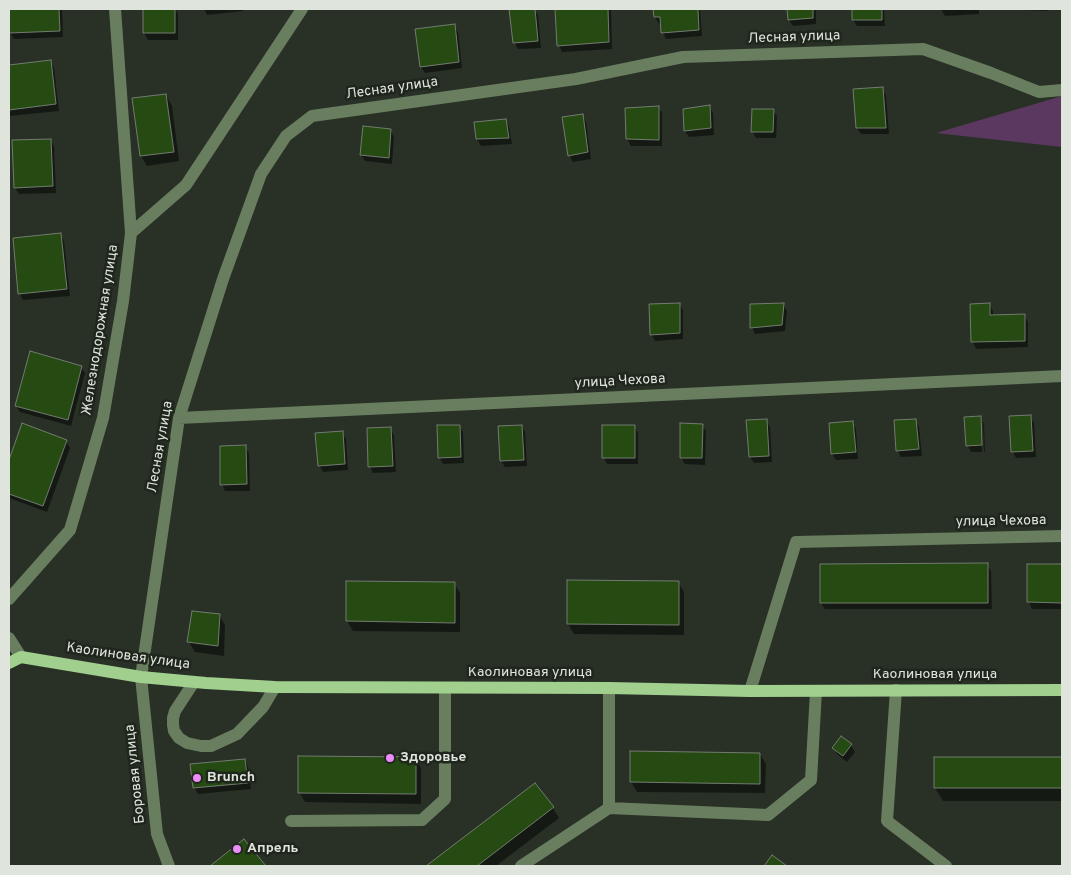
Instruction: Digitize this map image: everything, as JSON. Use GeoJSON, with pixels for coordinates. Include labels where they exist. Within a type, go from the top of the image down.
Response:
{"type":"FeatureCollection","features":[{"type":"Feature","properties":{"kind":"main road","name":"Каолиновая улица"},"geometry":{"type":"LineString","coordinates":[[21,656],[141,677],[275,687],[609,688],[750,691],[1062,690]]}},
{"type":"Feature","properties":{"kind":"main road"},"geometry":{"type":"LineString","coordinates":[[9,663],[21,656]]}},
{"type":"Feature","properties":{"kind":"street","name":"Железнодорожная улица"},"geometry":{"type":"LineString","coordinates":[[9,599],[70,530],[102,418],[123,301],[131,233],[115,9]]}},
{"type":"Feature","properties":{"kind":"street"},"geometry":{"type":"LineString","coordinates":[[131,233],[186,185],[302,9]]}},
{"type":"Feature","properties":{"kind":"street","name":"Лесная улица"},"geometry":{"type":"LineString","coordinates":[[141,677],[179,418],[223,279],[261,174],[286,136],[312,116],[576,79],[683,57],[923,50],[1040,92],[1062,90]]}},
{"type":"Feature","properties":{"kind":"street","name":"улица Чехова"},"geometry":{"type":"LineString","coordinates":[[179,418],[1062,376]]}},
{"type":"Feature","properties":{"kind":"street","name":"улица Чехова"},"geometry":{"type":"LineString","coordinates":[[750,691],[796,542],[1062,536]]}},
{"type":"Feature","properties":{"kind":"street"},"geometry":{"type":"LineString","coordinates":[[9,638],[21,656]]}},
{"type":"Feature","properties":{"kind":"street","name":"Боровая улица"},"geometry":{"type":"LineString","coordinates":[[141,677],[158,834],[169,866]]}},
{"type":"Feature","properties":{"kind":"street"},"geometry":{"type":"LineString","coordinates":[[194,682],[175,711],[173,724],[174,731],[179,738],[187,743],[201,746],[211,746],[237,734],[263,707],[275,687]]}},
{"type":"Feature","properties":{"kind":"street"},"geometry":{"type":"LineString","coordinates":[[291,821],[422,820],[445,799],[445,688]]}},
{"type":"Feature","properties":{"kind":"street"},"geometry":{"type":"LineString","coordinates":[[608,808],[609,688]]}},
{"type":"Feature","properties":{"kind":"street"},"geometry":{"type":"LineString","coordinates":[[896,690],[887,821],[946,866]]}},
{"type":"Feature","properties":{"kind":"street"},"geometry":{"type":"LineString","coordinates":[[521,866],[608,808],[768,815],[811,780],[816,691]]}},
{"type":"Feature","properties":{"kind":"shaded area"},"geometry":{"type":"Polygon","coordinates":[[[1062,96],[1062,147],[936,133],[1062,96]]]}},
{"type":"Feature","properties":{"kind":"building"},"geometry":{"type":"Polygon","coordinates":[[[9,9],[59,9],[60,31],[9,33],[9,9]]]}},
{"type":"Feature","properties":{"kind":"building"},"geometry":{"type":"Polygon","coordinates":[[[143,9],[175,9],[175,33],[143,33],[143,9]]]}},
{"type":"Feature","properties":{"kind":"building"},"geometry":{"type":"Polygon","coordinates":[[[509,9],[535,9],[538,41],[513,43],[509,9]]]}},
{"type":"Feature","properties":{"kind":"building"},"geometry":{"type":"Polygon","coordinates":[[[555,9],[608,9],[609,42],[557,46],[555,9]]]}},
{"type":"Feature","properties":{"kind":"building"},"geometry":{"type":"Polygon","coordinates":[[[653,9],[698,9],[699,30],[661,33],[660,17],[654,17],[653,9]]]}},
{"type":"Feature","properties":{"kind":"building"},"geometry":{"type":"Polygon","coordinates":[[[787,9],[813,9],[813,18],[788,20],[787,9]]]}},
{"type":"Feature","properties":{"kind":"building"},"geometry":{"type":"Polygon","coordinates":[[[852,9],[882,9],[882,20],[852,20],[852,9]]]}},
{"type":"Feature","properties":{"kind":"building"},"geometry":{"type":"Polygon","coordinates":[[[455,24],[459,62],[420,67],[415,29],[455,24]]]}},
{"type":"Feature","properties":{"kind":"building"},"geometry":{"type":"Polygon","coordinates":[[[51,60],[56,104],[9,110],[9,65],[51,60]]]}},
{"type":"Feature","properties":{"kind":"building"},"geometry":{"type":"Polygon","coordinates":[[[883,87],[886,128],[856,128],[853,89],[883,87]]]}},
{"type":"Feature","properties":{"kind":"building"},"geometry":{"type":"Polygon","coordinates":[[[166,94],[174,152],[140,156],[132,98],[166,94]]]}},
{"type":"Feature","properties":{"kind":"building"},"geometry":{"type":"Polygon","coordinates":[[[710,105],[711,128],[684,131],[683,109],[710,105]]]}},
{"type":"Feature","properties":{"kind":"building"},"geometry":{"type":"Polygon","coordinates":[[[659,106],[659,140],[626,139],[625,108],[659,106]]]}},
{"type":"Feature","properties":{"kind":"building"},"geometry":{"type":"Polygon","coordinates":[[[752,109],[774,109],[773,132],[751,132],[752,109]]]}},
{"type":"Feature","properties":{"kind":"building"},"geometry":{"type":"Polygon","coordinates":[[[583,114],[588,152],[568,156],[562,117],[583,114]]]}},
{"type":"Feature","properties":{"kind":"building"},"geometry":{"type":"Polygon","coordinates":[[[506,119],[509,138],[476,139],[474,122],[506,119]]]}},
{"type":"Feature","properties":{"kind":"building"},"geometry":{"type":"Polygon","coordinates":[[[363,126],[391,129],[389,158],[360,155],[363,126]]]}},
{"type":"Feature","properties":{"kind":"building"},"geometry":{"type":"Polygon","coordinates":[[[51,139],[53,186],[14,188],[12,140],[51,139]]]}},
{"type":"Feature","properties":{"kind":"building"},"geometry":{"type":"Polygon","coordinates":[[[61,233],[67,289],[18,294],[13,238],[61,233]]]}},
{"type":"Feature","properties":{"kind":"building"},"geometry":{"type":"Polygon","coordinates":[[[680,303],[680,333],[650,335],[649,304],[680,303]]]}},
{"type":"Feature","properties":{"kind":"building"},"geometry":{"type":"Polygon","coordinates":[[[784,303],[782,325],[750,328],[750,304],[784,303]]]}},
{"type":"Feature","properties":{"kind":"building"},"geometry":{"type":"Polygon","coordinates":[[[990,303],[990,315],[1025,314],[1025,341],[971,342],[970,304],[990,303]]]}},
{"type":"Feature","properties":{"kind":"building"},"geometry":{"type":"Polygon","coordinates":[[[30,351],[82,366],[68,420],[15,406],[30,351]]]}},
{"type":"Feature","properties":{"kind":"building"},"geometry":{"type":"Polygon","coordinates":[[[1031,415],[1033,451],[1011,452],[1009,416],[1031,415]]]}},
{"type":"Feature","properties":{"kind":"building"},"geometry":{"type":"Polygon","coordinates":[[[981,416],[982,445],[966,446],[964,417],[981,416]]]}},
{"type":"Feature","properties":{"kind":"building"},"geometry":{"type":"Polygon","coordinates":[[[767,419],[769,456],[749,457],[746,420],[767,419]]]}},
{"type":"Feature","properties":{"kind":"building"},"geometry":{"type":"Polygon","coordinates":[[[916,419],[919,449],[896,451],[894,420],[916,419]]]}},
{"type":"Feature","properties":{"kind":"building"},"geometry":{"type":"Polygon","coordinates":[[[853,421],[856,452],[831,454],[829,423],[853,421]]]}},
{"type":"Feature","properties":{"kind":"building"},"geometry":{"type":"Polygon","coordinates":[[[22,423],[67,440],[43,506],[9,494],[9,460],[22,423]]]}},
{"type":"Feature","properties":{"kind":"building"},"geometry":{"type":"Polygon","coordinates":[[[680,423],[703,424],[702,458],[680,458],[680,423]]]}},
{"type":"Feature","properties":{"kind":"building"},"geometry":{"type":"Polygon","coordinates":[[[437,425],[460,425],[461,457],[438,458],[437,425]]]}},
{"type":"Feature","properties":{"kind":"building"},"geometry":{"type":"Polygon","coordinates":[[[522,425],[524,460],[500,461],[498,426],[522,425]]]}},
{"type":"Feature","properties":{"kind":"building"},"geometry":{"type":"Polygon","coordinates":[[[602,425],[635,425],[635,458],[602,458],[602,425]]]}},
{"type":"Feature","properties":{"kind":"building"},"geometry":{"type":"Polygon","coordinates":[[[391,427],[393,466],[368,467],[367,428],[391,427]]]}},
{"type":"Feature","properties":{"kind":"building"},"geometry":{"type":"Polygon","coordinates":[[[343,431],[345,464],[318,466],[315,433],[343,431]]]}},
{"type":"Feature","properties":{"kind":"building"},"geometry":{"type":"Polygon","coordinates":[[[246,445],[247,484],[220,485],[220,446],[246,445]]]}},
{"type":"Feature","properties":{"kind":"building"},"geometry":{"type":"Polygon","coordinates":[[[988,563],[988,603],[820,603],[820,564],[988,563]]]}},
{"type":"Feature","properties":{"kind":"building"},"geometry":{"type":"Polygon","coordinates":[[[1027,564],[1062,564],[1062,603],[1027,602],[1027,564]]]}},
{"type":"Feature","properties":{"kind":"building"},"geometry":{"type":"Polygon","coordinates":[[[567,580],[679,581],[679,625],[567,624],[567,580]]]}},
{"type":"Feature","properties":{"kind":"building"},"geometry":{"type":"Polygon","coordinates":[[[346,581],[455,582],[455,623],[346,621],[346,581]]]}},
{"type":"Feature","properties":{"kind":"building"},"geometry":{"type":"Polygon","coordinates":[[[192,611],[220,614],[218,646],[187,642],[192,611]]]}},
{"type":"Feature","properties":{"kind":"building"},"geometry":{"type":"Polygon","coordinates":[[[841,736],[852,744],[843,756],[832,748],[841,736]]]}},
{"type":"Feature","properties":{"kind":"building"},"geometry":{"type":"Polygon","coordinates":[[[630,751],[760,753],[760,784],[630,782],[630,751]]]}},
{"type":"Feature","properties":{"kind":"building"},"geometry":{"type":"Polygon","coordinates":[[[298,756],[416,757],[416,794],[298,793],[298,756]]]}},
{"type":"Feature","properties":{"kind":"building"},"geometry":{"type":"Polygon","coordinates":[[[934,757],[1062,757],[1062,788],[934,788],[934,757]]]}},
{"type":"Feature","properties":{"kind":"building"},"geometry":{"type":"Polygon","coordinates":[[[245,759],[248,783],[193,788],[190,764],[245,759]]]}},
{"type":"Feature","properties":{"kind":"building"},"geometry":{"type":"Polygon","coordinates":[[[535,783],[554,807],[477,866],[426,866],[535,783]]]}},
{"type":"Feature","properties":{"kind":"building"},"geometry":{"type":"Polygon","coordinates":[[[244,839],[266,866],[210,866],[244,839]]]}},
{"type":"Feature","properties":{"kind":"building"},"geometry":{"type":"Polygon","coordinates":[[[772,855],[787,866],[764,866],[772,855]]]}},
{"type":"Feature","properties":{"kind":"place","name":"Здоровье"},"geometry":{"type":"Point","coordinates":[390,758]}},
{"type":"Feature","properties":{"kind":"place","name":"Brunch"},"geometry":{"type":"Point","coordinates":[197,778]}},
{"type":"Feature","properties":{"kind":"place","name":"Апрель"},"geometry":{"type":"Point","coordinates":[237,849]}}]}
